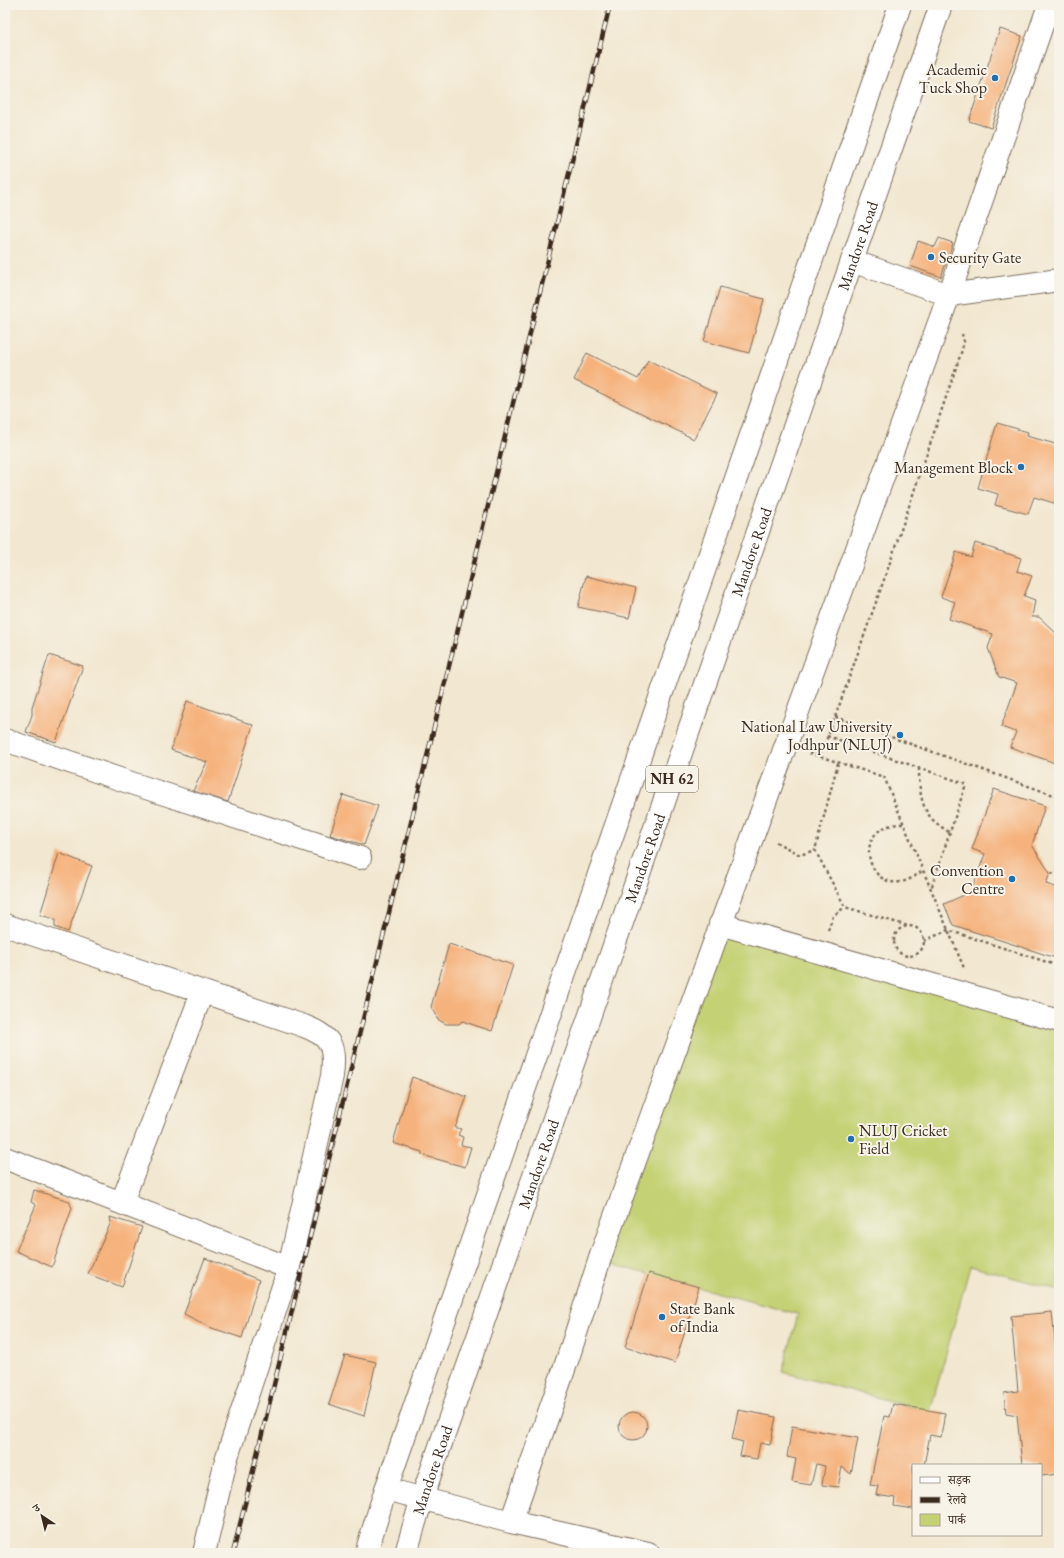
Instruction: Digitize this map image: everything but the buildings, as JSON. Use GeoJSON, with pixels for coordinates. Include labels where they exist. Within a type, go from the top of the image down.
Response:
{"type":"FeatureCollection","features":[{"type":"Feature","properties":{"kind":"main road"},"geometry":{"type":"LineString","coordinates":[[366,1553],[386,1489],[900,5]]}},
{"type":"Feature","properties":{"kind":"main road","name":"Mandore Road"},"geometry":{"type":"LineString","coordinates":[[406,1553],[422,1498],[941,5]]}},
{"type":"Feature","properties":{"kind":"main road"},"geometry":{"type":"LineString","coordinates":[[511,1522],[568,1358],[602,1252],[949,295],[1049,5]]}},
{"type":"Feature","properties":{"kind":"main road"},"geometry":{"type":"LineString","coordinates":[[852,261],[949,295],[1059,280]]}},
{"type":"Feature","properties":{"kind":"main road"},"geometry":{"type":"LineString","coordinates":[[5,740],[360,858]]}},
{"type":"Feature","properties":{"kind":"main road"},"geometry":{"type":"LineString","coordinates":[[720,924],[1059,1021]]}},
{"type":"Feature","properties":{"kind":"main road"},"geometry":{"type":"LineString","coordinates":[[5,925],[202,993],[316,1030],[327,1038],[334,1056],[332,1076],[289,1268],[226,1460],[204,1553]]}},
{"type":"Feature","properties":{"kind":"main road"},"geometry":{"type":"LineString","coordinates":[[122,1202],[202,993]]}},
{"type":"Feature","properties":{"kind":"main road"},"geometry":{"type":"LineString","coordinates":[[5,1158],[122,1202],[289,1268]]}},
{"type":"Feature","properties":{"kind":"main road"},"geometry":{"type":"LineString","coordinates":[[386,1489],[511,1522],[648,1553]]}},
{"type":"Feature","properties":{"kind":"path"},"geometry":{"type":"LineString","coordinates":[[820,756],[885,577],[964,342],[949,295]]}},
{"type":"Feature","properties":{"kind":"path"},"geometry":{"type":"LineString","coordinates":[[835,717],[1059,797]]}},
{"type":"Feature","properties":{"kind":"path"},"geometry":{"type":"LineString","coordinates":[[827,736],[966,784],[931,890]]}},
{"type":"Feature","properties":{"kind":"path"},"geometry":{"type":"LineString","coordinates":[[785,745],[884,778],[976,998]]}},
{"type":"Feature","properties":{"kind":"path"},"geometry":{"type":"LineString","coordinates":[[838,763],[815,850],[845,907],[908,926],[913,926],[921,931],[924,941],[921,950],[917,954],[906,956],[897,951],[893,942],[899,929],[908,926]]}},
{"type":"Feature","properties":{"kind":"path"},"geometry":{"type":"LineString","coordinates":[[919,768],[919,786],[923,804],[933,820],[950,833]]}},
{"type":"Feature","properties":{"kind":"path"},"geometry":{"type":"LineString","coordinates":[[903,824],[893,824],[884,827],[876,834],[870,843],[868,852],[871,865],[879,877],[896,883],[906,882],[914,878],[923,870]]}},
{"type":"Feature","properties":{"kind":"path"},"geometry":{"type":"LineString","coordinates":[[772,848],[774,841],[800,855],[815,850]]}},
{"type":"Feature","properties":{"kind":"path"},"geometry":{"type":"LineString","coordinates":[[1051,874],[1059,871]]}},
{"type":"Feature","properties":{"kind":"path"},"geometry":{"type":"LineString","coordinates":[[826,936],[833,916],[845,907]]}},
{"type":"Feature","properties":{"kind":"path"},"geometry":{"type":"LineString","coordinates":[[924,941],[948,930],[1059,966]]}},
{"type":"Feature","properties":{"kind":"green space","name":"NLUJ Cricket Field"},"geometry":{"type":"Polygon","coordinates":[[[720,924],[1059,1017],[1059,1290],[970,1266],[930,1412],[783,1372],[798,1314],[599,1261],[720,924]]]}},
{"type":"Feature","properties":{"kind":"railway"},"geometry":{"type":"LineString","coordinates":[[233,1553],[610,5]]}},
{"type":"Feature","properties":{"kind":"place","name":"Academic Tuck Shop"},"geometry":{"type":"Point","coordinates":[995,78]}},
{"type":"Feature","properties":{"kind":"place","name":"Security Gate"},"geometry":{"type":"Point","coordinates":[931,257]}},
{"type":"Feature","properties":{"kind":"place","name":"Management Block"},"geometry":{"type":"Point","coordinates":[1021,467]}},
{"type":"Feature","properties":{"kind":"place","name":"National Law University Jodhpur (NLUJ)"},"geometry":{"type":"Point","coordinates":[900,735]}},
{"type":"Feature","properties":{"kind":"place","name":"Convention Centre"},"geometry":{"type":"Point","coordinates":[1012,879]}},
{"type":"Feature","properties":{"kind":"place","name":"NLUJ Cricket Field"},"geometry":{"type":"Point","coordinates":[851,1139]}},
{"type":"Feature","properties":{"kind":"place","name":"State Bank of India"},"geometry":{"type":"Point","coordinates":[662,1317]}}]}
